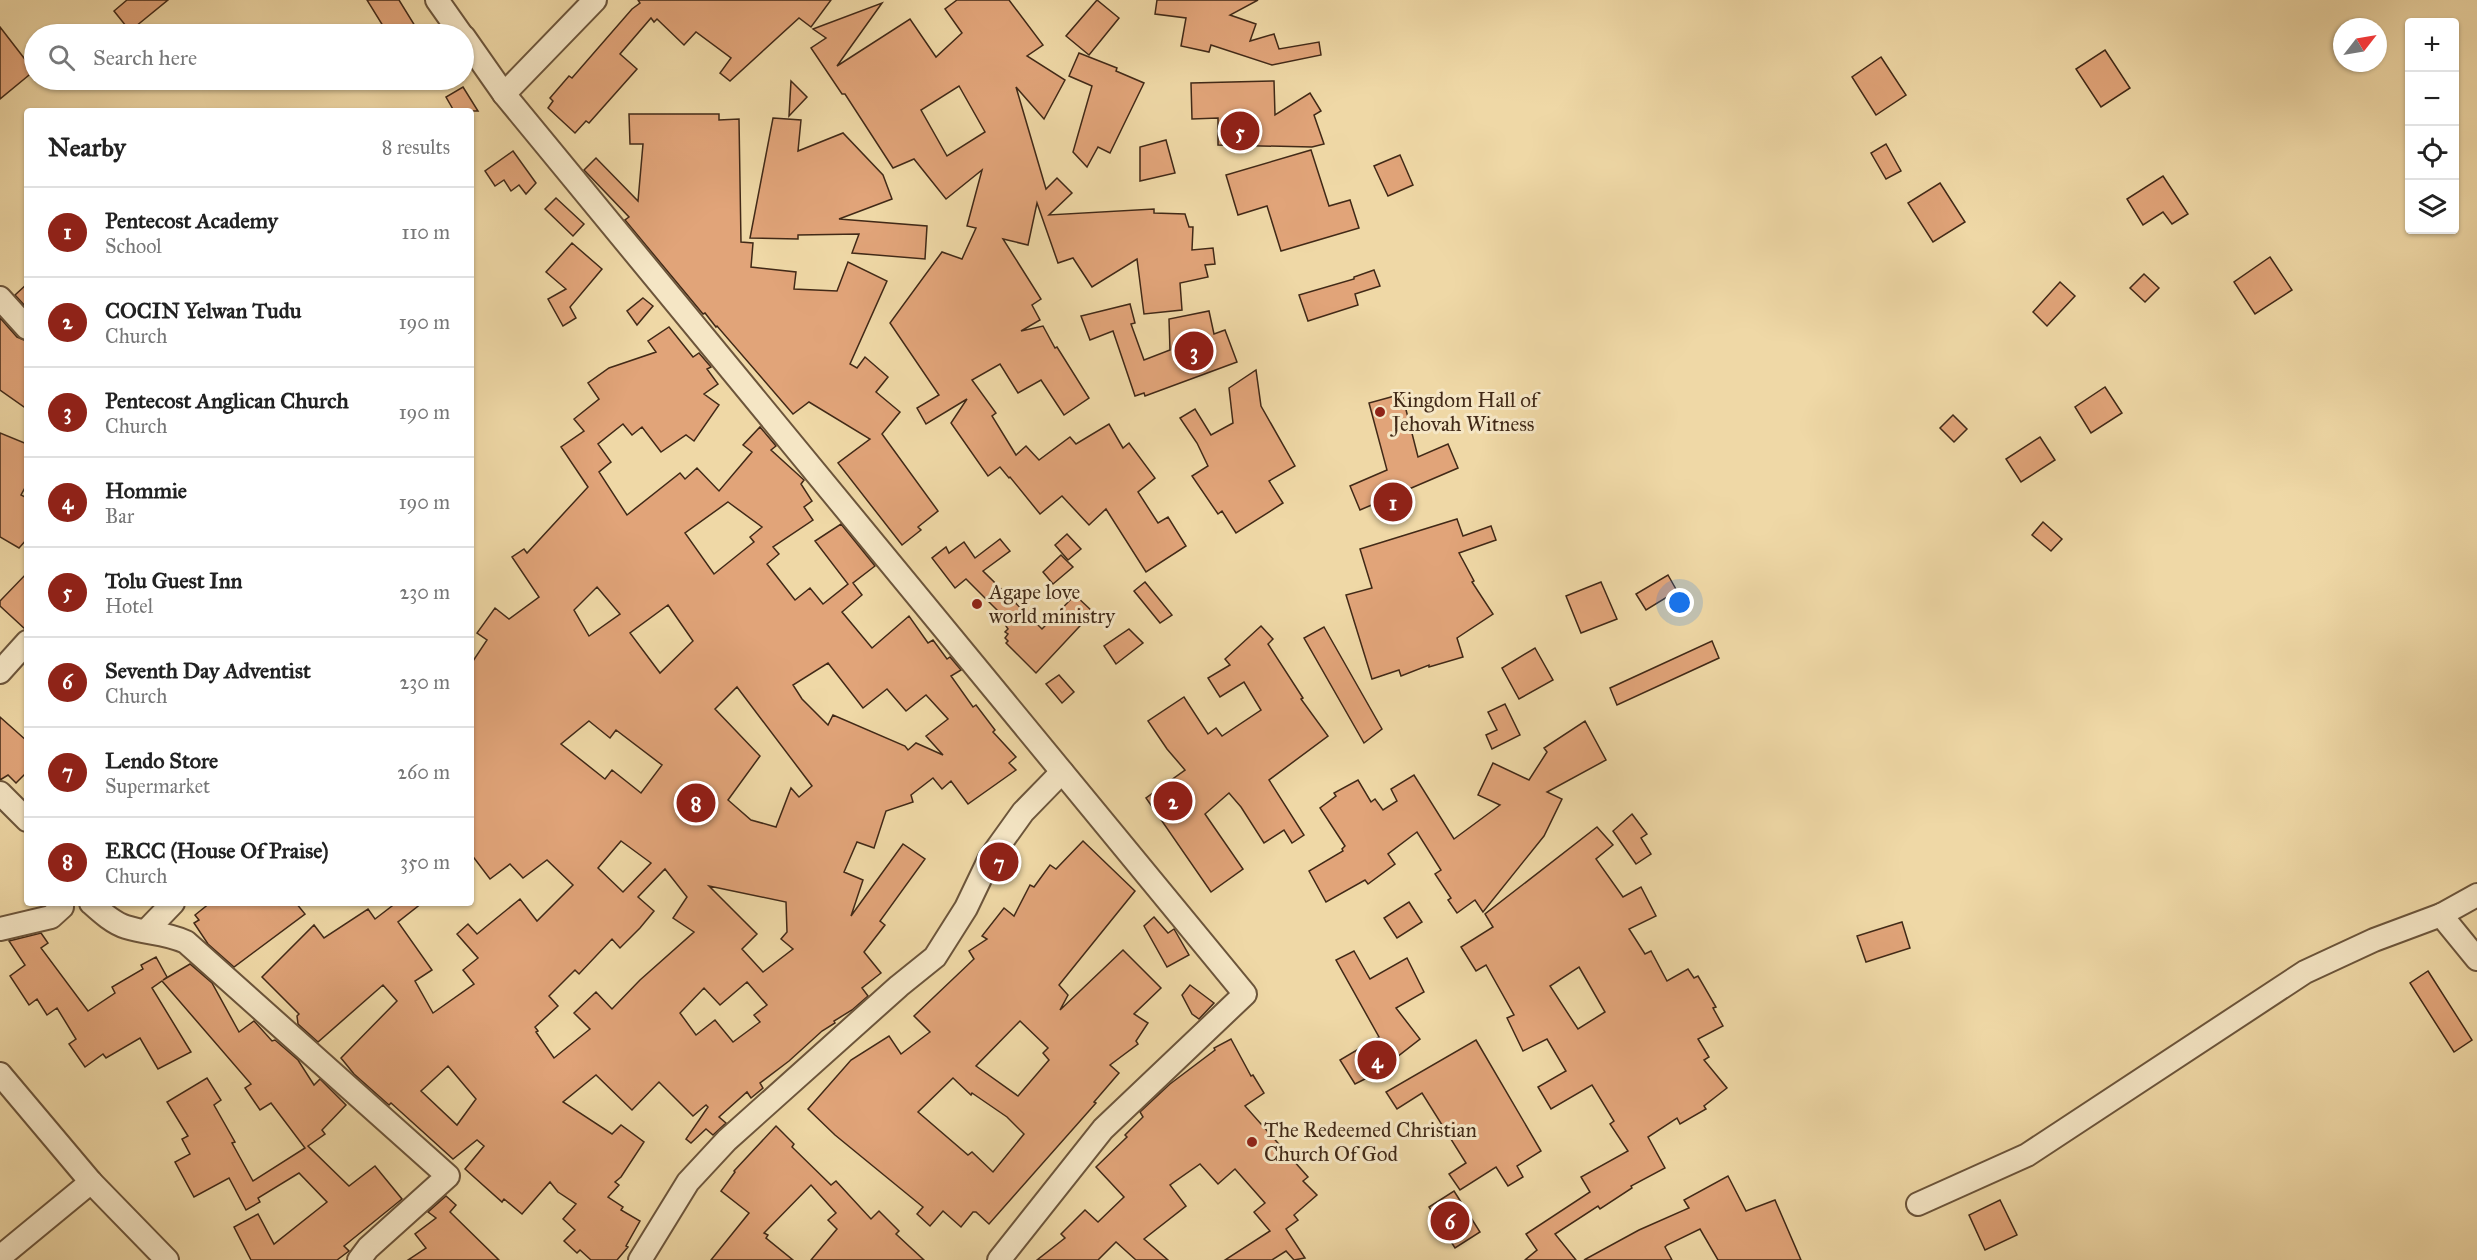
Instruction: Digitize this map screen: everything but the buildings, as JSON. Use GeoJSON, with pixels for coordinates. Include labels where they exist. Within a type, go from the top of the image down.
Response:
{"type":"FeatureCollection","features":[{"type":"Feature","properties":{"kind":"street"},"geometry":{"type":"LineString","coordinates":[[436,0],[453,24]]}},
{"type":"Feature","properties":{"kind":"street"},"geometry":{"type":"LineString","coordinates":[[504,94],[595,0]]}},
{"type":"Feature","properties":{"kind":"street"},"geometry":{"type":"LineString","coordinates":[[474,53],[504,94],[1245,994],[1103,1129],[999,1260]]}},
{"type":"Feature","properties":{"kind":"street"},"geometry":{"type":"LineString","coordinates":[[0,298],[24,325]]}},
{"type":"Feature","properties":{"kind":"street"},"geometry":{"type":"LineString","coordinates":[[0,672],[24,645]]}},
{"type":"Feature","properties":{"kind":"street"},"geometry":{"type":"LineString","coordinates":[[640,1260],[688,1182],[727,1140],[899,986],[935,957],[966,908],[990,858],[1023,812],[1062,772]]}},
{"type":"Feature","properties":{"kind":"street"},"geometry":{"type":"LineString","coordinates":[[0,793],[24,817]]}},
{"type":"Feature","properties":{"kind":"street"},"geometry":{"type":"LineString","coordinates":[[1918,1204],[2026,1155],[2305,972],[2374,940],[2441,915],[2477,894]]}},
{"type":"Feature","properties":{"kind":"street"},"geometry":{"type":"LineString","coordinates":[[0,929],[51,917],[62,906]]}},
{"type":"Feature","properties":{"kind":"street"},"geometry":{"type":"LineString","coordinates":[[95,906],[125,927],[169,934],[186,942],[448,1176],[368,1248],[359,1260]]}},
{"type":"Feature","properties":{"kind":"street"},"geometry":{"type":"LineString","coordinates":[[147,930],[170,906]]}},
{"type":"Feature","properties":{"kind":"street"},"geometry":{"type":"LineString","coordinates":[[2441,915],[2477,958]]}},
{"type":"Feature","properties":{"kind":"street"},"geometry":{"type":"LineString","coordinates":[[0,1074],[91,1182],[167,1260]]}},
{"type":"Feature","properties":{"kind":"street"},"geometry":{"type":"LineString","coordinates":[[0,1257],[91,1182]]}},
{"type":"Feature","properties":{"kind":"place","name":"Tolu Guest Inn"},"geometry":{"type":"Point","coordinates":[1240,131]}},
{"type":"Feature","properties":{"kind":"place","name":"Pentecost Anglican Church"},"geometry":{"type":"Point","coordinates":[1194,351]}},
{"type":"Feature","properties":{"kind":"place","name":"Kingdom Hall of Jehovah Witness"},"geometry":{"type":"Point","coordinates":[1380,412]}},
{"type":"Feature","properties":{"kind":"place","name":"Pentecost Academy"},"geometry":{"type":"Point","coordinates":[1393,502]}},
{"type":"Feature","properties":{"kind":"place","name":"Agape love world ministry"},"geometry":{"type":"Point","coordinates":[977,604]}},
{"type":"Feature","properties":{"kind":"place","name":"COCIN Yelwan Tudu"},"geometry":{"type":"Point","coordinates":[1173,801]}},
{"type":"Feature","properties":{"kind":"place","name":"ERCC (House Of Praise)"},"geometry":{"type":"Point","coordinates":[696,803]}},
{"type":"Feature","properties":{"kind":"place","name":"Lendo Store"},"geometry":{"type":"Point","coordinates":[999,862]}},
{"type":"Feature","properties":{"kind":"place","name":"Hommie"},"geometry":{"type":"Point","coordinates":[1377,1060]}},
{"type":"Feature","properties":{"kind":"place","name":"The Redeemed Christian Church Of God"},"geometry":{"type":"Point","coordinates":[1252,1142]}},
{"type":"Feature","properties":{"kind":"place","name":"Seventh Day Adventist"},"geometry":{"type":"Point","coordinates":[1450,1221]}}]}
